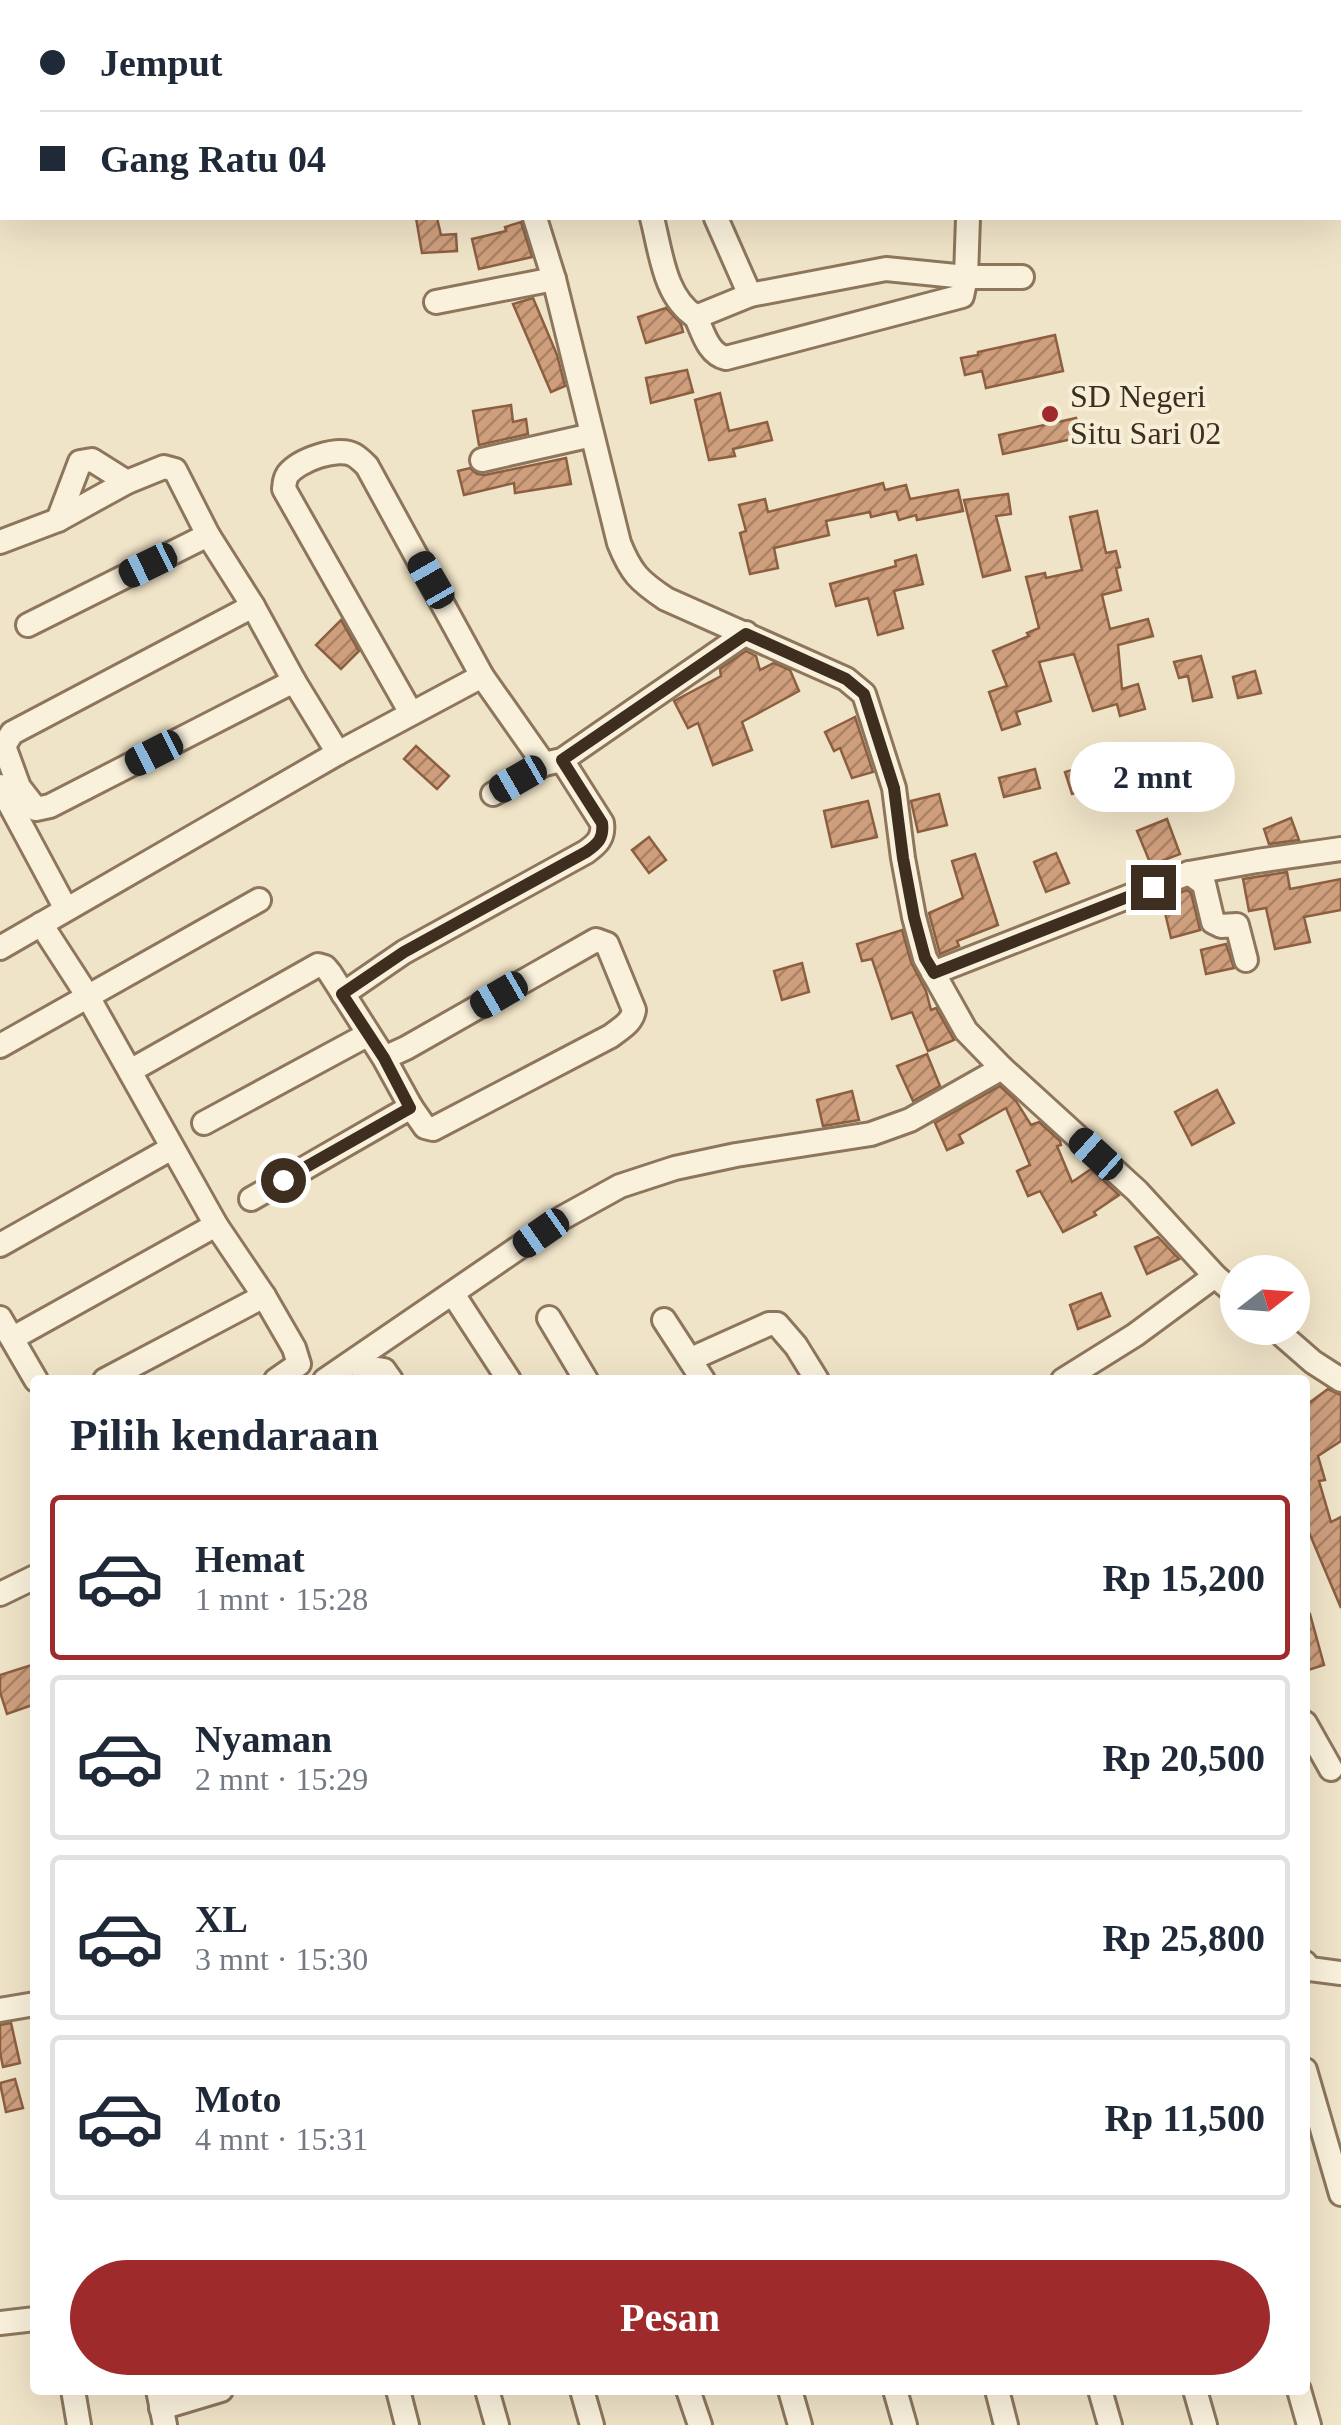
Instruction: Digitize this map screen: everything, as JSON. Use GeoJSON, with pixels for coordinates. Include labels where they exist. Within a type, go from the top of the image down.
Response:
{"type":"FeatureCollection","features":[{"type":"Feature","properties":{"kind":"street"},"geometry":{"type":"LineString","coordinates":[[536,220],[628,568],[666,599],[846,679],[864,694],[894,788],[903,858],[925,958],[966,1031],[1137,1191],[1220,1281]]}},
{"type":"Feature","properties":{"kind":"street"},"geometry":{"type":"LineString","coordinates":[[653,220],[672,293],[696,317],[712,350],[726,358],[962,296],[968,220]]}},
{"type":"Feature","properties":{"kind":"street"},"geometry":{"type":"LineString","coordinates":[[717,220],[750,295]]}},
{"type":"Feature","properties":{"kind":"street"},"geometry":{"type":"LineString","coordinates":[[696,317],[750,295],[886,269],[966,277],[1022,277]]}},
{"type":"Feature","properties":{"kind":"street"},"geometry":{"type":"LineString","coordinates":[[436,302],[554,279]]}},
{"type":"Feature","properties":{"kind":"street"},"geometry":{"type":"LineString","coordinates":[[482,460],[592,436]]}},
{"type":"Feature","properties":{"kind":"street"},"geometry":{"type":"LineString","coordinates":[[342,994],[404,952],[586,852],[603,833],[602,823],[482,676],[366,466],[353,454],[317,456],[290,471],[284,490],[411,713]]}},
{"type":"Feature","properties":{"kind":"street"},"geometry":{"type":"LineString","coordinates":[[58,520],[80,462],[92,460],[127,482]]}},
{"type":"Feature","properties":{"kind":"street"},"geometry":{"type":"LineString","coordinates":[[0,542],[58,520],[127,482],[164,467],[175,470],[208,534],[338,752]]}},
{"type":"Feature","properties":{"kind":"street"},"geometry":{"type":"LineString","coordinates":[[28,625],[208,534]]}},
{"type":"Feature","properties":{"kind":"street"},"geometry":{"type":"LineString","coordinates":[[253,606],[12,732],[4,746],[19,788],[36,808],[50,806],[294,681]]}},
{"type":"Feature","properties":{"kind":"street"},"geometry":{"type":"LineString","coordinates":[[493,794],[553,762],[746,634]]}},
{"type":"Feature","properties":{"kind":"street"},"geometry":{"type":"LineString","coordinates":[[0,948],[338,752],[482,676]]}},
{"type":"Feature","properties":{"kind":"street"},"geometry":{"type":"LineString","coordinates":[[0,786],[66,910]]}},
{"type":"Feature","properties":{"kind":"street"},"geometry":{"type":"LineString","coordinates":[[934,973],[1189,873],[1341,850]]}},
{"type":"Feature","properties":{"kind":"street"},"geometry":{"type":"LineString","coordinates":[[1189,873],[1204,884],[1216,925],[1237,925],[1246,960]]}},
{"type":"Feature","properties":{"kind":"street"},"geometry":{"type":"LineString","coordinates":[[0,1046],[258,900]]}},
{"type":"Feature","properties":{"kind":"street"},"geometry":{"type":"LineString","coordinates":[[41,924],[87,995],[216,1225],[264,1296],[300,1362],[284,1375]]}},
{"type":"Feature","properties":{"kind":"street"},"geometry":{"type":"LineString","coordinates":[[130,1070],[318,965],[325,967],[384,1058],[410,1108],[426,1127],[433,1129],[611,1036],[628,1024],[634,1010],[607,944],[596,940],[384,1058]]}},
{"type":"Feature","properties":{"kind":"street"},"geometry":{"type":"LineString","coordinates":[[204,1123],[367,1035]]}},
{"type":"Feature","properties":{"kind":"street"},"geometry":{"type":"LineString","coordinates":[[332,1375],[562,1218],[620,1186],[721,1158],[871,1134],[910,1120],[1002,1068]]}},
{"type":"Feature","properties":{"kind":"street"},"geometry":{"type":"LineString","coordinates":[[252,1199],[410,1108]]}},
{"type":"Feature","properties":{"kind":"street"},"geometry":{"type":"LineString","coordinates":[[0,1245],[172,1148]]}},
{"type":"Feature","properties":{"kind":"street"},"geometry":{"type":"LineString","coordinates":[[33,1375],[6,1328],[216,1225]]}},
{"type":"Feature","properties":{"kind":"street"},"geometry":{"type":"LineString","coordinates":[[1070,1375],[1134,1335],[1214,1276]]}},
{"type":"Feature","properties":{"kind":"street"},"geometry":{"type":"LineString","coordinates":[[453,1294],[506,1375]]}},
{"type":"Feature","properties":{"kind":"street"},"geometry":{"type":"LineString","coordinates":[[114,1375],[264,1296]]}},
{"type":"Feature","properties":{"kind":"street"},"geometry":{"type":"LineString","coordinates":[[549,1318],[583,1375]]}},
{"type":"Feature","properties":{"kind":"street"},"geometry":{"type":"LineString","coordinates":[[664,1320],[701,1375]]}},
{"type":"Feature","properties":{"kind":"street"},"geometry":{"type":"LineString","coordinates":[[690,1359],[777,1324],[814,1375]]}},
{"type":"Feature","properties":{"kind":"street"},"geometry":{"type":"LineString","coordinates":[[1287,1345],[1306,1371],[1341,1380]]}},
{"type":"Feature","properties":{"kind":"street"},"geometry":{"type":"LineString","coordinates":[[0,1594],[30,1579]]}},
{"type":"Feature","properties":{"kind":"street"},"geometry":{"type":"LineString","coordinates":[[1310,1732],[1331,1769]]}},
{"type":"Feature","properties":{"kind":"street"},"geometry":{"type":"LineString","coordinates":[[1310,1969],[1341,1973]]}},
{"type":"Feature","properties":{"kind":"street"},"geometry":{"type":"LineString","coordinates":[[0,2010],[30,2005]]}},
{"type":"Feature","properties":{"kind":"street"},"geometry":{"type":"LineString","coordinates":[[1310,2087],[1341,2194]]}},
{"type":"Feature","properties":{"kind":"street"},"geometry":{"type":"LineString","coordinates":[[0,2323],[30,2320]]}},
{"type":"Feature","properties":{"kind":"street"},"geometry":{"type":"LineString","coordinates":[[74,2395],[80,2425]]}},
{"type":"Feature","properties":{"kind":"street"},"geometry":{"type":"LineString","coordinates":[[161,2408],[204,2395]]}},
{"type":"Feature","properties":{"kind":"street"},"geometry":{"type":"LineString","coordinates":[[399,2395],[403,2424]]}},
{"type":"Feature","properties":{"kind":"street"},"geometry":{"type":"LineString","coordinates":[[488,2395],[496,2425]]}},
{"type":"Feature","properties":{"kind":"street"},"geometry":{"type":"LineString","coordinates":[[583,2395],[592,2425]]}},
{"type":"Feature","properties":{"kind":"street"},"geometry":{"type":"LineString","coordinates":[[690,2395],[700,2425]]}},
{"type":"Feature","properties":{"kind":"street"},"geometry":{"type":"LineString","coordinates":[[791,2395],[800,2425]]}},
{"type":"Feature","properties":{"kind":"street"},"geometry":{"type":"LineString","coordinates":[[896,2395],[904,2425]]}},
{"type":"Feature","properties":{"kind":"street"},"geometry":{"type":"LineString","coordinates":[[998,2395],[1006,2425]]}},
{"type":"Feature","properties":{"kind":"street"},"geometry":{"type":"LineString","coordinates":[[1101,2395],[1110,2425]]}},
{"type":"Feature","properties":{"kind":"street"},"geometry":{"type":"LineString","coordinates":[[1196,2395],[1205,2425]]}},
{"type":"Feature","properties":{"kind":"street"},"geometry":{"type":"LineString","coordinates":[[1300,2395],[1309,2425]]}},
{"type":"Feature","properties":{"kind":"building"},"geometry":{"type":"Polygon","coordinates":[[[416,220],[437,220],[441,235],[456,234],[457,251],[422,253],[416,220]]]}},
{"type":"Feature","properties":{"kind":"building"},"geometry":{"type":"Polygon","coordinates":[[[521,222],[532,257],[479,269],[472,239],[506,231],[505,227],[521,222]]]}},
{"type":"Feature","properties":{"kind":"building"},"geometry":{"type":"Polygon","coordinates":[[[533,298],[557,355],[565,386],[551,392],[513,304],[533,298]]]}},
{"type":"Feature","properties":{"kind":"building"},"geometry":{"type":"Polygon","coordinates":[[[666,308],[683,332],[646,343],[638,317],[666,308]]]}},
{"type":"Feature","properties":{"kind":"building"},"geometry":{"type":"Polygon","coordinates":[[[1055,335],[1063,371],[986,388],[982,371],[965,375],[961,358],[1055,335]]]}},
{"type":"Feature","properties":{"kind":"building"},"geometry":{"type":"Polygon","coordinates":[[[687,370],[693,392],[651,403],[646,378],[687,370]]]}},
{"type":"Feature","properties":{"kind":"building"},"geometry":{"type":"Polygon","coordinates":[[[720,393],[729,431],[767,422],[772,440],[733,449],[735,456],[709,460],[695,400],[720,393]]]}},
{"type":"Feature","properties":{"kind":"building"},"geometry":{"type":"Polygon","coordinates":[[[511,405],[513,422],[526,419],[528,434],[479,445],[473,411],[511,405]]]}},
{"type":"Feature","properties":{"kind":"building"},"geometry":{"type":"Polygon","coordinates":[[[1076,418],[1081,437],[1003,454],[999,435],[1076,418]]]}},
{"type":"Feature","properties":{"kind":"building"},"geometry":{"type":"Polygon","coordinates":[[[566,458],[571,484],[515,493],[514,483],[464,495],[458,471],[470,468],[485,475],[566,458]]]}},
{"type":"Feature","properties":{"kind":"building"},"geometry":{"type":"Polygon","coordinates":[[[883,483],[885,490],[906,485],[910,499],[958,490],[963,511],[917,520],[916,515],[899,520],[896,511],[871,517],[870,512],[826,521],[829,535],[774,548],[778,568],[750,574],[740,533],[746,531],[739,505],[765,499],[768,512],[883,483]]]}},
{"type":"Feature","properties":{"kind":"building"},"geometry":{"type":"Polygon","coordinates":[[[1008,494],[1011,514],[996,516],[1010,570],[983,577],[964,500],[1008,494]]]}},
{"type":"Feature","properties":{"kind":"building"},"geometry":{"type":"Polygon","coordinates":[[[1097,511],[1106,553],[1116,551],[1120,567],[1116,568],[1121,590],[1102,595],[1110,629],[1148,619],[1153,636],[1118,645],[1122,689],[1138,684],[1145,709],[1120,716],[1117,704],[1093,711],[1074,654],[1039,662],[1051,701],[1016,712],[1020,724],[1002,730],[989,692],[1007,686],[993,651],[1039,628],[1026,577],[1045,573],[1046,578],[1082,570],[1070,517],[1097,511]]]}},
{"type":"Feature","properties":{"kind":"building"},"geometry":{"type":"Polygon","coordinates":[[[916,555],[923,584],[894,591],[903,628],[878,635],[868,598],[836,606],[830,584],[896,566],[895,561],[916,555]]]}},
{"type":"Feature","properties":{"kind":"building"},"geometry":{"type":"Polygon","coordinates":[[[341,620],[359,651],[341,669],[316,645],[341,620]]]}},
{"type":"Feature","properties":{"kind":"building"},"geometry":{"type":"Polygon","coordinates":[[[746,651],[756,656],[760,670],[774,663],[790,670],[799,691],[742,722],[752,750],[713,765],[698,723],[688,728],[674,701],[721,676],[720,669],[746,651]]]}},
{"type":"Feature","properties":{"kind":"building"},"geometry":{"type":"Polygon","coordinates":[[[1201,656],[1212,697],[1193,701],[1188,676],[1179,678],[1174,662],[1201,656]]]}},
{"type":"Feature","properties":{"kind":"building"},"geometry":{"type":"Polygon","coordinates":[[[1255,671],[1261,693],[1238,698],[1233,677],[1255,671]]]}},
{"type":"Feature","properties":{"kind":"building"},"geometry":{"type":"Polygon","coordinates":[[[855,717],[873,772],[852,778],[840,748],[834,751],[825,732],[855,717]]]}},
{"type":"Feature","properties":{"kind":"building"},"geometry":{"type":"Polygon","coordinates":[[[416,746],[449,776],[437,789],[404,759],[416,746]]]}},
{"type":"Feature","properties":{"kind":"building"},"geometry":{"type":"Polygon","coordinates":[[[1130,751],[1133,779],[1094,784],[1095,787],[1072,794],[1065,772],[1106,760],[1105,754],[1130,751]]]}},
{"type":"Feature","properties":{"kind":"building"},"geometry":{"type":"Polygon","coordinates":[[[1035,769],[1040,788],[1004,797],[999,778],[1035,769]]]}},
{"type":"Feature","properties":{"kind":"building"},"geometry":{"type":"Polygon","coordinates":[[[939,794],[947,825],[918,832],[911,801],[939,794]]]}},
{"type":"Feature","properties":{"kind":"building"},"geometry":{"type":"Polygon","coordinates":[[[868,801],[877,837],[832,847],[824,811],[868,801]]]}},
{"type":"Feature","properties":{"kind":"building"},"geometry":{"type":"Polygon","coordinates":[[[1291,818],[1299,840],[1269,844],[1264,829],[1291,818]]]}},
{"type":"Feature","properties":{"kind":"building"},"geometry":{"type":"Polygon","coordinates":[[[1167,819],[1180,854],[1151,865],[1137,831],[1167,819]]]}},
{"type":"Feature","properties":{"kind":"building"},"geometry":{"type":"Polygon","coordinates":[[[649,837],[666,860],[649,873],[632,850],[649,837]]]}},
{"type":"Feature","properties":{"kind":"building"},"geometry":{"type":"Polygon","coordinates":[[[1056,853],[1069,883],[1046,892],[1034,862],[1056,853]]]}},
{"type":"Feature","properties":{"kind":"building"},"geometry":{"type":"Polygon","coordinates":[[[975,854],[998,925],[957,941],[959,946],[940,954],[929,913],[963,898],[952,861],[975,854]]]}},
{"type":"Feature","properties":{"kind":"building"},"geometry":{"type":"Polygon","coordinates":[[[1287,872],[1290,889],[1341,879],[1341,910],[1304,917],[1310,942],[1275,949],[1266,908],[1249,911],[1243,879],[1287,872]]]}},
{"type":"Feature","properties":{"kind":"building"},"geometry":{"type":"Polygon","coordinates":[[[1187,890],[1200,930],[1171,938],[1162,900],[1187,890]]]}},
{"type":"Feature","properties":{"kind":"building"},"geometry":{"type":"Polygon","coordinates":[[[902,930],[931,1010],[936,1008],[954,1040],[928,1051],[912,1012],[892,1019],[872,959],[862,961],[857,944],[902,930]]]}},
{"type":"Feature","properties":{"kind":"building"},"geometry":{"type":"Polygon","coordinates":[[[1226,944],[1234,968],[1206,974],[1201,950],[1226,944]]]}},
{"type":"Feature","properties":{"kind":"building"},"geometry":{"type":"Polygon","coordinates":[[[802,963],[809,992],[782,1000],[774,971],[802,963]]]}},
{"type":"Feature","properties":{"kind":"building"},"geometry":{"type":"Polygon","coordinates":[[[927,1054],[940,1086],[913,1101],[897,1066],[927,1054]]]}},
{"type":"Feature","properties":{"kind":"building"},"geometry":{"type":"Polygon","coordinates":[[[1000,1086],[1016,1101],[1031,1125],[1039,1122],[1060,1141],[1057,1146],[1072,1182],[1091,1169],[1119,1195],[1094,1212],[1096,1215],[1063,1232],[1040,1191],[1028,1196],[1017,1171],[1030,1165],[1006,1108],[959,1135],[963,1143],[947,1150],[935,1123],[1000,1086]]]}},
{"type":"Feature","properties":{"kind":"building"},"geometry":{"type":"Polygon","coordinates":[[[1217,1090],[1234,1123],[1192,1145],[1175,1112],[1217,1090]]]}},
{"type":"Feature","properties":{"kind":"building"},"geometry":{"type":"Polygon","coordinates":[[[852,1091],[859,1120],[823,1126],[817,1100],[852,1091]]]}},
{"type":"Feature","properties":{"kind":"building"},"geometry":{"type":"Polygon","coordinates":[[[1158,1237],[1179,1259],[1147,1274],[1135,1247],[1158,1237]]]}},
{"type":"Feature","properties":{"kind":"building"},"geometry":{"type":"Polygon","coordinates":[[[1101,1293],[1110,1316],[1078,1329],[1070,1305],[1101,1293]]]}},
{"type":"Feature","properties":{"kind":"building"},"geometry":{"type":"Polygon","coordinates":[[[1328,1389],[1341,1395],[1341,1441],[1318,1456],[1325,1480],[1319,1481],[1331,1522],[1341,1517],[1341,1608],[1310,1535],[1310,1402],[1328,1389]]]}},
{"type":"Feature","properties":{"kind":"building"},"geometry":{"type":"Polygon","coordinates":[[[1310,1614],[1324,1665],[1310,1669],[1310,1614]]]}},
{"type":"Feature","properties":{"kind":"building"},"geometry":{"type":"Polygon","coordinates":[[[30,1666],[30,1706],[7,1714],[0,1692],[0,1675],[30,1666]]]}},
{"type":"Feature","properties":{"kind":"building"},"geometry":{"type":"Polygon","coordinates":[[[11,2023],[20,2063],[3,2067],[0,2025],[11,2023]]]}},
{"type":"Feature","properties":{"kind":"building"},"geometry":{"type":"Polygon","coordinates":[[[15,2079],[23,2108],[6,2112],[0,2083],[15,2079]]]}},
{"type":"Feature","properties":{"kind":"place","name":"SD Negeri Situ Sari 02"},"geometry":{"type":"Point","coordinates":[1050,414]}},
{"type":"Feature","properties":{"kind":"route"},"geometry":{"type":"LineString","coordinates":[[283,1180],[410,1108],[384,1058],[342,994],[404,952],[598,843],[602,823],[562,760],[746,634],[846,679],[864,694],[894,788],[914,917],[925,958],[934,973],[1153,887]]}}]}
